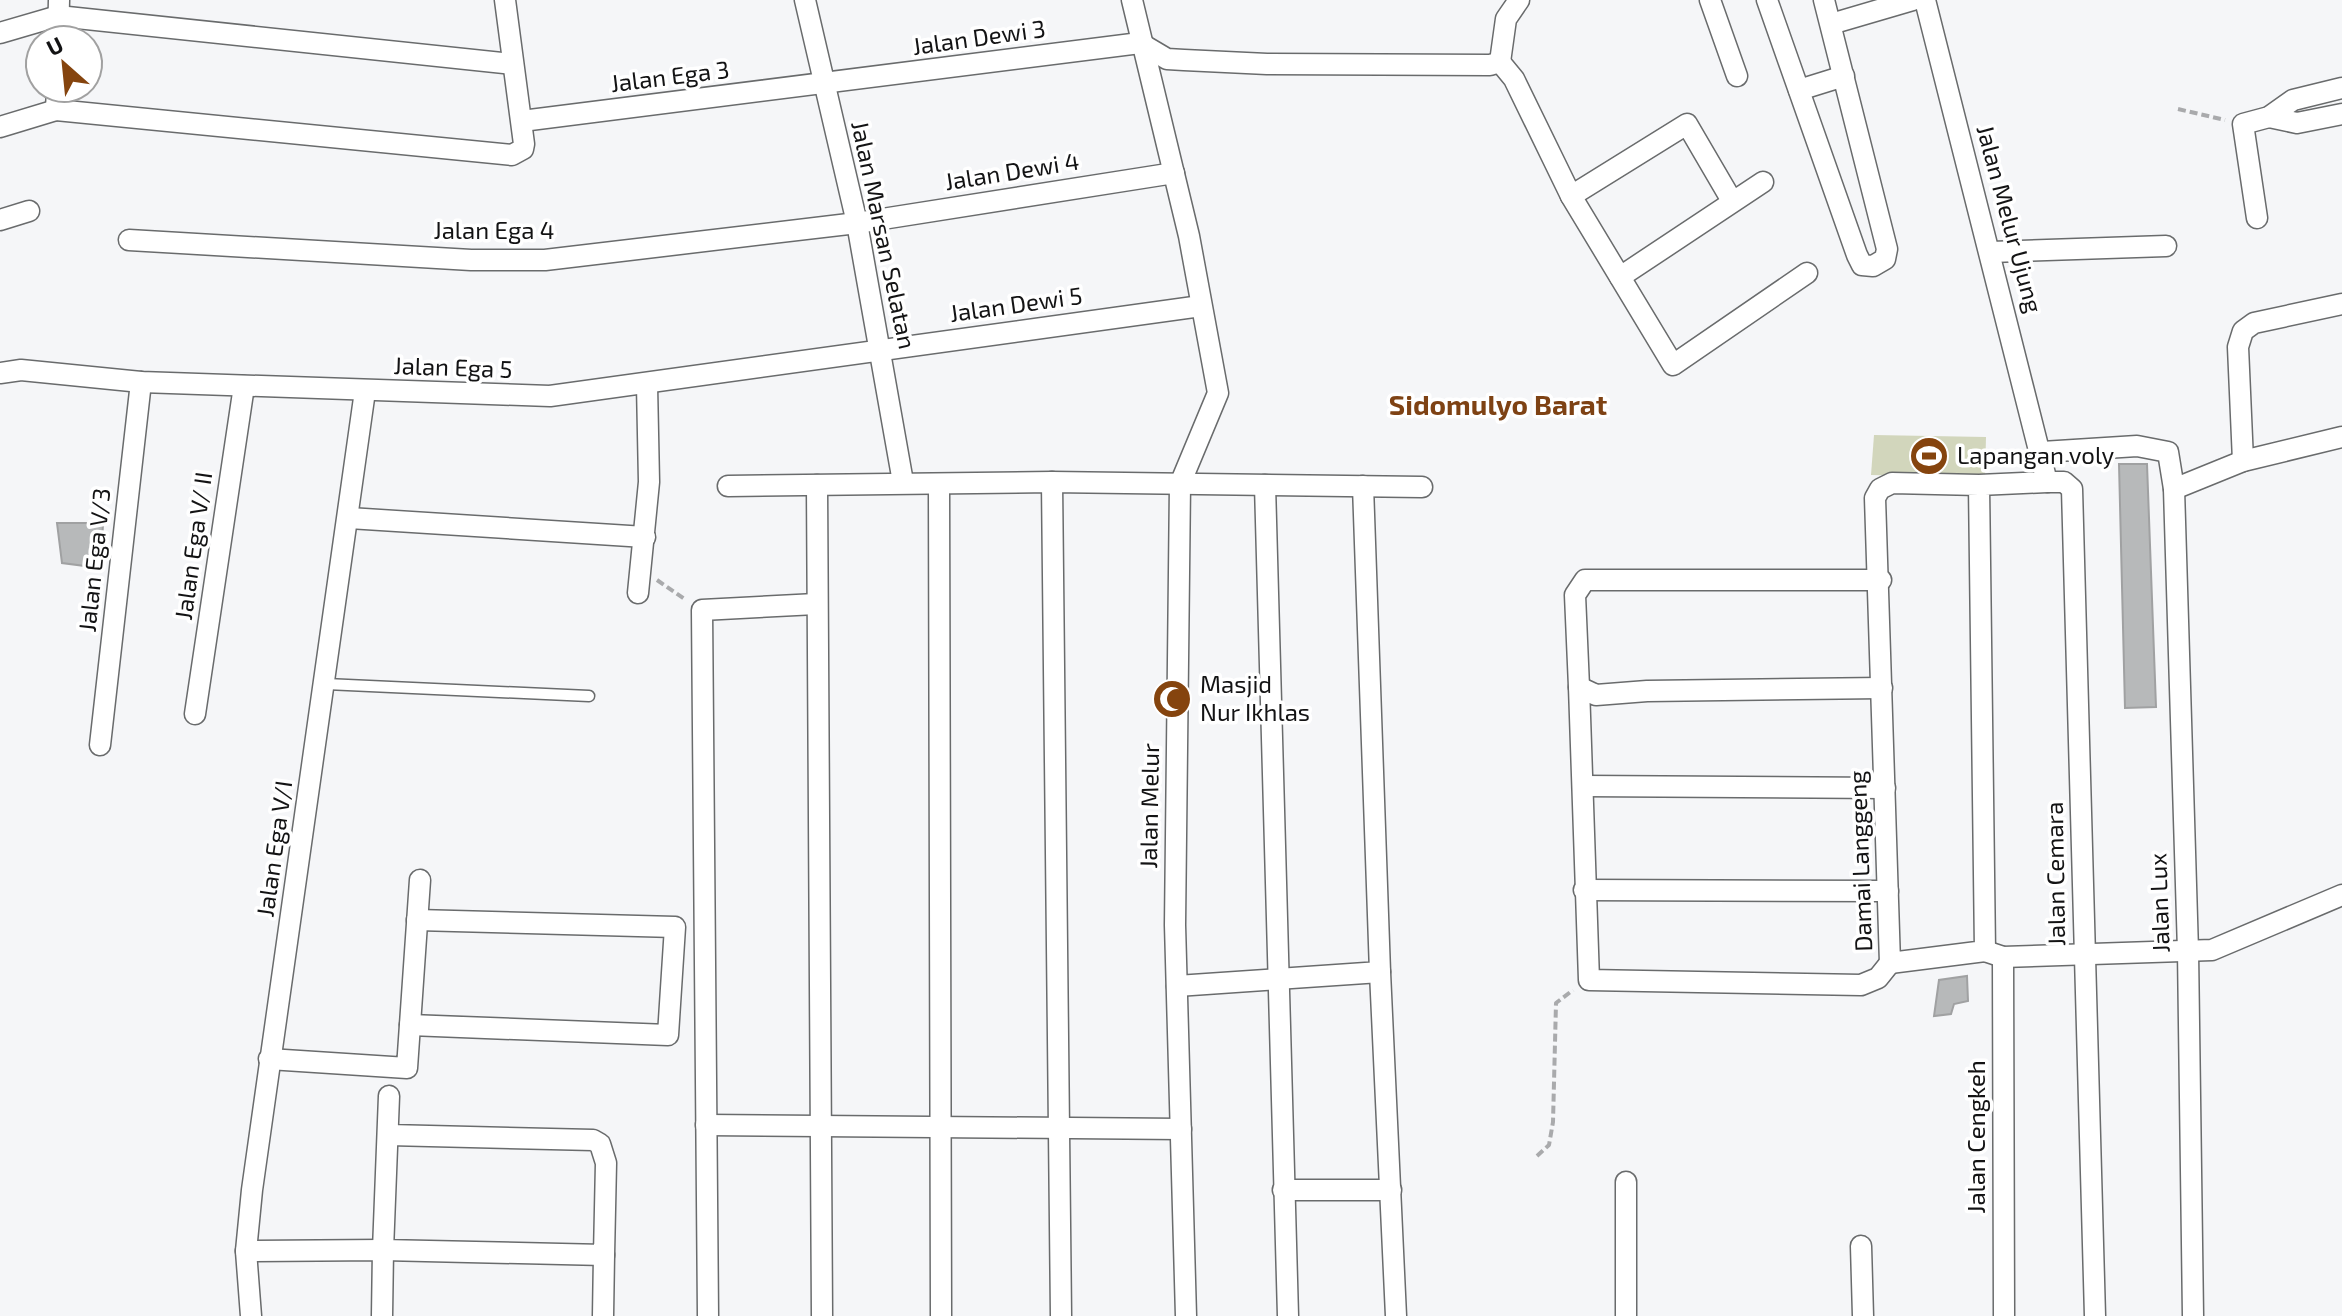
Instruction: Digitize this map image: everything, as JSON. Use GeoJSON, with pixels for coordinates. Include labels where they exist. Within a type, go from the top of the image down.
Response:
{"type":"FeatureCollection","features":[{"type":"Feature","properties":{"kind":"street"},"geometry":{"type":"LineString","coordinates":[[0,127],[56,110],[519,153],[524,144],[522,121],[505,0]]}},
{"type":"Feature","properties":{"kind":"street","name":"Jalan Marsan Selatan"},"geometry":{"type":"LineString","coordinates":[[805,0],[857,223],[903,482]]}},
{"type":"Feature","properties":{"kind":"street","name":"Jalan Melur"},"geometry":{"type":"LineString","coordinates":[[1132,0],[1174,173],[1217,371],[1218,393],[1180,484],[1177,986],[1186,1316]]}},
{"type":"Feature","properties":{"kind":"street"},"geometry":{"type":"LineString","coordinates":[[1519,0],[1506,19],[1500,62],[1514,79],[1571,196],[1673,365],[1807,273]]}},
{"type":"Feature","properties":{"kind":"street"},"geometry":{"type":"LineString","coordinates":[[1710,0],[1737,76]]}},
{"type":"Feature","properties":{"kind":"street"},"geometry":{"type":"LineString","coordinates":[[1770,1],[1857,255],[1862,265],[1873,266],[1885,259],[1887,249],[1824,0]]}},
{"type":"Feature","properties":{"kind":"street"},"geometry":{"type":"LineString","coordinates":[[1831,24],[1913,0]]}},
{"type":"Feature","properties":{"kind":"street","name":"Jalan Melur Ujung"},"geometry":{"type":"LineString","coordinates":[[1925,0],[2042,452]]}},
{"type":"Feature","properties":{"kind":"street"},"geometry":{"type":"LineString","coordinates":[[0,33],[59,8],[512,64]]}},
{"type":"Feature","properties":{"kind":"street"},"geometry":{"type":"LineString","coordinates":[[1140,43],[1167,59],[1184,60],[1477,66],[1500,62]]}},
{"type":"Feature","properties":{"kind":"street","name":"Jalan Dewi 3"},"geometry":{"type":"LineString","coordinates":[[824,85],[1140,43]]}},
{"type":"Feature","properties":{"kind":"street"},"geometry":{"type":"LineString","coordinates":[[1799,90],[1844,76]]}},
{"type":"Feature","properties":{"kind":"street","name":"Jalan Ega 3"},"geometry":{"type":"LineString","coordinates":[[522,121],[824,85]]}},
{"type":"Feature","properties":{"kind":"street"},"geometry":{"type":"LineString","coordinates":[[2257,218],[2243,124],[2269,117],[2293,100],[2342,88]]}},
{"type":"Feature","properties":{"kind":"street"},"geometry":{"type":"LineString","coordinates":[[56,104],[56,110]]}},
{"type":"Feature","properties":{"kind":"street"},"geometry":{"type":"LineString","coordinates":[[2269,117],[2297,123],[2342,114]]}},
{"type":"Feature","properties":{"kind":"street"},"geometry":{"type":"LineString","coordinates":[[1571,196],[1687,124],[1732,201]]}},
{"type":"Feature","properties":{"kind":"street","name":"Jalan Dewi 4"},"geometry":{"type":"LineString","coordinates":[[857,223],[1174,173]]}},
{"type":"Feature","properties":{"kind":"street"},"geometry":{"type":"LineString","coordinates":[[1620,277],[1763,182]]}},
{"type":"Feature","properties":{"kind":"street"},"geometry":{"type":"LineString","coordinates":[[0,220],[29,211]]}},
{"type":"Feature","properties":{"kind":"street","name":"Jalan Ega 4"},"geometry":{"type":"LineString","coordinates":[[129,240],[508,261],[857,223]]}},
{"type":"Feature","properties":{"kind":"street"},"geometry":{"type":"LineString","coordinates":[[1991,252],[2166,246]]}},
{"type":"Feature","properties":{"kind":"street"},"geometry":{"type":"LineString","coordinates":[[2243,461],[2238,347],[2243,331],[2254,323],[2342,304]]}},
{"type":"Feature","properties":{"kind":"street","name":"Jalan Dewi 5"},"geometry":{"type":"LineString","coordinates":[[880,349],[1201,306]]}},
{"type":"Feature","properties":{"kind":"street","name":"Jalan Ega 5"},"geometry":{"type":"LineString","coordinates":[[0,373],[21,370],[141,382],[519,397],[647,385],[880,349]]}},
{"type":"Feature","properties":{"kind":"street","name":"Jalan Ega V/3"},"geometry":{"type":"LineString","coordinates":[[100,745],[141,382]]}},
{"type":"Feature","properties":{"kind":"street"},"geometry":{"type":"LineString","coordinates":[[638,593],[649,482],[647,385]]}},
{"type":"Feature","properties":{"kind":"street","name":"Jalan Ega V/ II"},"geometry":{"type":"LineString","coordinates":[[195,714],[244,386]]}},
{"type":"Feature","properties":{"kind":"street","name":"Jalan Ega V/I"},"geometry":{"type":"LineString","coordinates":[[251,1316],[246,1251],[269,1059],[326,684],[365,391]]}},
{"type":"Feature","properties":{"kind":"street"},"geometry":{"type":"LineString","coordinates":[[2174,489],[2243,461],[2342,437]]}},
{"type":"Feature","properties":{"kind":"street","name":"Jalan Lux"},"geometry":{"type":"LineString","coordinates":[[2042,452],[2137,446],[2168,452],[2174,489],[2188,951],[2193,1316]]}},
{"type":"Feature","properties":{"kind":"street"},"geometry":{"type":"LineString","coordinates":[[2042,452],[2047,482]]}},
{"type":"Feature","properties":{"kind":"street"},"geometry":{"type":"LineString","coordinates":[[1052,482],[1061,1316]]}},
{"type":"Feature","properties":{"kind":"street"},"geometry":{"type":"LineString","coordinates":[[728,486],[1052,482],[1422,487]]}},
{"type":"Feature","properties":{"kind":"street","name":"Damai Langgeng"},"geometry":{"type":"LineString","coordinates":[[2047,482],[1979,485],[1892,483],[1880,489],[1875,498],[1881,580],[1890,963],[1994,954],[2212,950],[2342,895]]}},
{"type":"Feature","properties":{"kind":"street","name":"Jalan Cemara"},"geometry":{"type":"LineString","coordinates":[[2047,482],[2064,482],[2072,489],[2095,1316]]}},
{"type":"Feature","properties":{"kind":"street"},"geometry":{"type":"LineString","coordinates":[[939,484],[943,1127],[941,1316]]}},
{"type":"Feature","properties":{"kind":"street"},"geometry":{"type":"LineString","coordinates":[[817,485],[822,1316]]}},
{"type":"Feature","properties":{"kind":"street"},"geometry":{"type":"LineString","coordinates":[[1265,485],[1288,1316]]}},
{"type":"Feature","properties":{"kind":"street"},"geometry":{"type":"LineString","coordinates":[[1979,485],[1994,954]]}},
{"type":"Feature","properties":{"kind":"street"},"geometry":{"type":"LineString","coordinates":[[1363,486],[1396,1316]]}},
{"type":"Feature","properties":{"kind":"street"},"geometry":{"type":"LineString","coordinates":[[349,518],[645,537]]}},
{"type":"Feature","properties":{"kind":"street"},"geometry":{"type":"LineString","coordinates":[[1881,580],[1585,580],[1575,595],[1589,980],[1861,985],[1878,978],[1890,963]]}},
{"type":"Feature","properties":{"kind":"street"},"geometry":{"type":"LineString","coordinates":[[708,1316],[702,610],[816,604]]}},
{"type":"Feature","properties":{"kind":"street"},"geometry":{"type":"LineString","coordinates":[[1579,687],[1596,695],[1647,691],[1882,688]]}},
{"type":"Feature","properties":{"kind":"street"},"geometry":{"type":"LineString","coordinates":[[1583,786],[1885,788]]}},
{"type":"Feature","properties":{"kind":"street"},"geometry":{"type":"LineString","coordinates":[[269,1059],[407,1068],[420,880]]}},
{"type":"Feature","properties":{"kind":"street"},"geometry":{"type":"LineString","coordinates":[[1584,890],[1888,891]]}},
{"type":"Feature","properties":{"kind":"street"},"geometry":{"type":"LineString","coordinates":[[410,1025],[668,1035],[675,927],[417,920]]}},
{"type":"Feature","properties":{"kind":"street","name":"Jalan Cengkeh"},"geometry":{"type":"LineString","coordinates":[[1994,954],[2004,1316]]}},
{"type":"Feature","properties":{"kind":"street"},"geometry":{"type":"LineString","coordinates":[[1177,986],[1380,972]]}},
{"type":"Feature","properties":{"kind":"street"},"geometry":{"type":"LineString","coordinates":[[382,1316],[389,1096]]}},
{"type":"Feature","properties":{"kind":"street"},"geometry":{"type":"LineString","coordinates":[[706,1125],[1181,1129]]}},
{"type":"Feature","properties":{"kind":"street"},"geometry":{"type":"LineString","coordinates":[[389,1135],[593,1140],[600,1144],[606,1163],[603,1316]]}},
{"type":"Feature","properties":{"kind":"street"},"geometry":{"type":"LineString","coordinates":[[1626,1182],[1626,1316]]}},
{"type":"Feature","properties":{"kind":"street"},"geometry":{"type":"LineString","coordinates":[[1283,1190],[1391,1190]]}},
{"type":"Feature","properties":{"kind":"street"},"geometry":{"type":"LineString","coordinates":[[1861,1246],[1863,1316]]}},
{"type":"Feature","properties":{"kind":"street"},"geometry":{"type":"LineString","coordinates":[[246,1251],[383,1250],[604,1255]]}},
{"type":"Feature","properties":{"kind":"lane"},"geometry":{"type":"LineString","coordinates":[[326,684],[589,696]]}},
{"type":"Feature","properties":{"kind":"path"},"geometry":{"type":"LineString","coordinates":[[2178,109],[2243,124]]}},
{"type":"Feature","properties":{"kind":"path"},"geometry":{"type":"LineString","coordinates":[[641,569],[702,610]]}},
{"type":"Feature","properties":{"kind":"path"},"geometry":{"type":"LineString","coordinates":[[1537,1156],[1549,1145],[1553,1122],[1556,1003],[1589,980]]}},
{"type":"Feature","properties":{"kind":"green space","name":"Lapangan voly"},"geometry":{"type":"Polygon","coordinates":[[[1874,435],[1986,437],[1985,478],[1871,475],[1874,435]]]}},
{"type":"Feature","properties":{"kind":"building"},"geometry":{"type":"Polygon","coordinates":[[[2119,464],[2147,464],[2156,707],[2125,708],[2119,464]]]}},
{"type":"Feature","properties":{"kind":"building"},"geometry":{"type":"Polygon","coordinates":[[[57,523],[103,523],[101,568],[62,563],[57,523]]]}},
{"type":"Feature","properties":{"kind":"building"},"geometry":{"type":"Polygon","coordinates":[[[1967,976],[1968,1001],[1954,1004],[1951,1014],[1934,1016],[1939,980],[1967,976]]]}},
{"type":"Feature","properties":{"kind":"place","name":"Lapangan voly"},"geometry":{"type":"Point","coordinates":[1929,456]}},
{"type":"Feature","properties":{"kind":"place","name":"Masjid Nur Ikhlas"},"geometry":{"type":"Point","coordinates":[1172,699]}},
{"type":"Feature","properties":{"kind":"district","name":"Sidomulyo Barat"},"geometry":{"type":"Point","coordinates":[1498,405]}}]}
